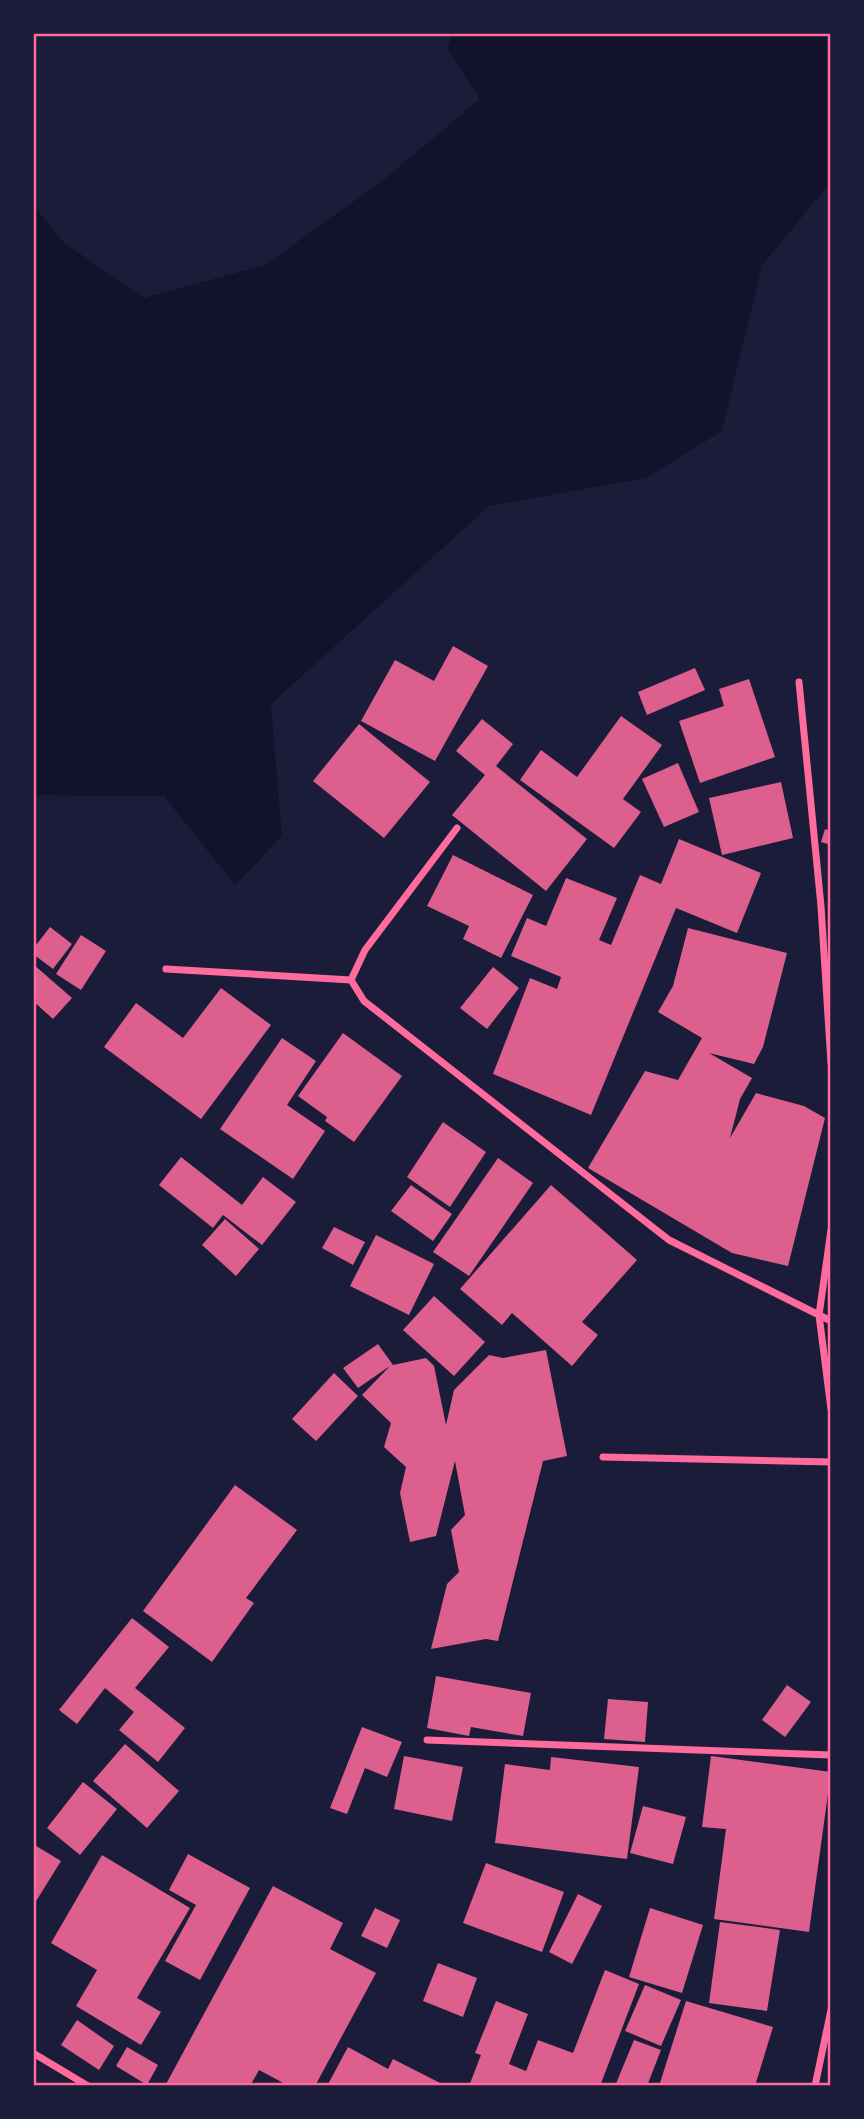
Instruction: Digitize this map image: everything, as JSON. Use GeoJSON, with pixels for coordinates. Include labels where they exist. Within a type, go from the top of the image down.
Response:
{"type":"FeatureCollection","features":[{"type":"Feature","properties":{"kind":"street"},"geometry":{"type":"LineString","coordinates":[[799,682],[821,906],[831,1063]]}},
{"type":"Feature","properties":{"kind":"street"},"geometry":{"type":"LineString","coordinates":[[351,980],[365,950],[457,828]]}},
{"type":"Feature","properties":{"kind":"street"},"geometry":{"type":"LineString","coordinates":[[166,969],[351,980]]}},
{"type":"Feature","properties":{"kind":"street"},"geometry":{"type":"LineString","coordinates":[[351,980],[364,1001],[669,1240],[831,1321]]}},
{"type":"Feature","properties":{"kind":"street"},"geometry":{"type":"LineString","coordinates":[[831,1230],[819,1315],[831,1409]]}},
{"type":"Feature","properties":{"kind":"street"},"geometry":{"type":"LineString","coordinates":[[603,1457],[831,1462]]}},
{"type":"Feature","properties":{"kind":"street"},"geometry":{"type":"LineString","coordinates":[[426,1740],[831,1755]]}},
{"type":"Feature","properties":{"kind":"street"},"geometry":{"type":"LineString","coordinates":[[815,2086],[831,2010]]}},
{"type":"Feature","properties":{"kind":"street"},"geometry":{"type":"LineString","coordinates":[[33,2053],[88,2086]]}},
{"type":"Feature","properties":{"kind":"shaded area"},"geometry":{"type":"Polygon","coordinates":[[[453,33],[831,33],[831,179],[762,265],[722,431],[646,478],[489,506],[271,704],[282,836],[235,885],[164,796],[33,795],[33,205],[63,242],[144,298],[265,265],[382,181],[480,99],[447,48],[453,33]]]}},
{"type":"Feature","properties":{"kind":"building"},"geometry":{"type":"Polygon","coordinates":[[[453,646],[488,666],[435,761],[361,721],[395,660],[434,681],[453,646]]]}},
{"type":"Feature","properties":{"kind":"building"},"geometry":{"type":"Polygon","coordinates":[[[695,668],[705,690],[647,715],[638,692],[695,668]]]}},
{"type":"Feature","properties":{"kind":"building"},"geometry":{"type":"Polygon","coordinates":[[[749,679],[775,757],[700,783],[679,721],[724,706],[719,689],[749,679]]]}},
{"type":"Feature","properties":{"kind":"building"},"geometry":{"type":"Polygon","coordinates":[[[621,716],[662,745],[623,799],[641,812],[614,848],[520,780],[541,750],[577,777],[621,716]]]}},
{"type":"Feature","properties":{"kind":"building"},"geometry":{"type":"Polygon","coordinates":[[[482,719],[513,744],[496,766],[587,839],[546,891],[452,815],[485,775],[456,751],[482,719]]]}},
{"type":"Feature","properties":{"kind":"building"},"geometry":{"type":"Polygon","coordinates":[[[359,724],[430,782],[384,838],[313,781],[359,724]]]}},
{"type":"Feature","properties":{"kind":"building"},"geometry":{"type":"Polygon","coordinates":[[[678,763],[699,812],[664,827],[642,779],[678,763]]]}},
{"type":"Feature","properties":{"kind":"building"},"geometry":{"type":"Polygon","coordinates":[[[781,782],[793,838],[722,855],[709,798],[781,782]]]}},
{"type":"Feature","properties":{"kind":"building"},"geometry":{"type":"Polygon","coordinates":[[[825,829],[831,831],[831,845],[821,842],[825,829]]]}},
{"type":"Feature","properties":{"kind":"building"},"geometry":{"type":"Polygon","coordinates":[[[679,839],[761,873],[737,933],[676,908],[591,1115],[493,1074],[530,978],[557,989],[561,977],[511,956],[527,918],[546,926],[566,878],[617,898],[599,940],[611,945],[640,875],[661,884],[679,839]]]}},
{"type":"Feature","properties":{"kind":"building"},"geometry":{"type":"Polygon","coordinates":[[[453,855],[533,895],[501,958],[463,939],[469,926],[427,906],[453,855]]]}},
{"type":"Feature","properties":{"kind":"building"},"geometry":{"type":"Polygon","coordinates":[[[50,927],[72,944],[53,969],[33,954],[33,949],[50,927]]]}},
{"type":"Feature","properties":{"kind":"building"},"geometry":{"type":"Polygon","coordinates":[[[688,928],[787,953],[763,1047],[754,1064],[709,1053],[752,1078],[740,1099],[730,1138],[756,1093],[804,1106],[825,1118],[788,1266],[732,1253],[588,1168],[645,1071],[678,1080],[702,1038],[658,1012],[673,986],[688,928]]]}},
{"type":"Feature","properties":{"kind":"building"},"geometry":{"type":"Polygon","coordinates":[[[81,935],[106,951],[81,990],[56,974],[81,935]]]}},
{"type":"Feature","properties":{"kind":"building"},"geometry":{"type":"Polygon","coordinates":[[[33,964],[72,998],[53,1019],[33,1001],[33,964]]]}},
{"type":"Feature","properties":{"kind":"building"},"geometry":{"type":"Polygon","coordinates":[[[493,967],[519,988],[487,1029],[460,1008],[493,967]]]}},
{"type":"Feature","properties":{"kind":"building"},"geometry":{"type":"Polygon","coordinates":[[[221,988],[271,1025],[201,1119],[104,1047],[136,1003],[183,1038],[221,988]]]}},
{"type":"Feature","properties":{"kind":"building"},"geometry":{"type":"Polygon","coordinates":[[[343,1033],[402,1076],[354,1142],[325,1121],[327,1117],[298,1096],[343,1033]]]}},
{"type":"Feature","properties":{"kind":"building"},"geometry":{"type":"Polygon","coordinates":[[[282,1038],[316,1061],[287,1105],[325,1131],[293,1179],[220,1129],[282,1038]]]}},
{"type":"Feature","properties":{"kind":"building"},"geometry":{"type":"Polygon","coordinates":[[[443,1122],[486,1152],[450,1207],[407,1177],[443,1122]]]}},
{"type":"Feature","properties":{"kind":"building"},"geometry":{"type":"Polygon","coordinates":[[[181,1157],[242,1205],[263,1177],[296,1202],[262,1245],[223,1215],[213,1228],[159,1185],[181,1157]]]}},
{"type":"Feature","properties":{"kind":"building"},"geometry":{"type":"Polygon","coordinates":[[[498,1158],[533,1183],[469,1276],[433,1252],[498,1158]]]}},
{"type":"Feature","properties":{"kind":"building"},"geometry":{"type":"Polygon","coordinates":[[[411,1185],[452,1214],[433,1241],[391,1211],[411,1185]]]}},
{"type":"Feature","properties":{"kind":"building"},"geometry":{"type":"Polygon","coordinates":[[[551,1185],[637,1260],[582,1322],[598,1335],[572,1366],[512,1313],[502,1325],[460,1289],[551,1185]]]}},
{"type":"Feature","properties":{"kind":"building"},"geometry":{"type":"Polygon","coordinates":[[[225,1219],[259,1249],[236,1276],[202,1245],[225,1219]]]}},
{"type":"Feature","properties":{"kind":"building"},"geometry":{"type":"Polygon","coordinates":[[[334,1227],[365,1242],[353,1265],[322,1248],[334,1227]]]}},
{"type":"Feature","properties":{"kind":"building"},"geometry":{"type":"Polygon","coordinates":[[[376,1235],[434,1264],[409,1315],[350,1286],[376,1235]]]}},
{"type":"Feature","properties":{"kind":"building"},"geometry":{"type":"Polygon","coordinates":[[[434,1296],[485,1342],[454,1376],[403,1330],[434,1296]]]}},
{"type":"Feature","properties":{"kind":"building"},"geometry":{"type":"Polygon","coordinates":[[[378,1344],[393,1365],[426,1358],[434,1366],[446,1425],[454,1390],[489,1355],[503,1358],[546,1350],[567,1456],[543,1461],[498,1641],[486,1639],[431,1649],[447,1584],[459,1572],[451,1530],[465,1515],[455,1461],[436,1536],[410,1542],[400,1493],[406,1467],[384,1447],[391,1423],[362,1395],[390,1366],[358,1388],[343,1368],[378,1344]]]}},
{"type":"Feature","properties":{"kind":"building"},"geometry":{"type":"Polygon","coordinates":[[[334,1373],[358,1396],[316,1441],[292,1419],[334,1373]]]}},
{"type":"Feature","properties":{"kind":"building"},"geometry":{"type":"Polygon","coordinates":[[[235,1485],[297,1530],[246,1598],[254,1603],[212,1662],[143,1611],[235,1485]]]}},
{"type":"Feature","properties":{"kind":"building"},"geometry":{"type":"Polygon","coordinates":[[[132,1618],[169,1647],[135,1688],[185,1728],[158,1762],[119,1730],[134,1712],[105,1688],[77,1724],[59,1710],[132,1618]]]}},
{"type":"Feature","properties":{"kind":"building"},"geometry":{"type":"Polygon","coordinates":[[[436,1676],[531,1693],[523,1736],[471,1727],[469,1736],[427,1728],[436,1676]]]}},
{"type":"Feature","properties":{"kind":"building"},"geometry":{"type":"Polygon","coordinates":[[[787,1685],[811,1702],[785,1737],[762,1720],[787,1685]]]}},
{"type":"Feature","properties":{"kind":"building"},"geometry":{"type":"Polygon","coordinates":[[[608,1699],[648,1702],[645,1742],[604,1739],[608,1699]]]}},
{"type":"Feature","properties":{"kind":"building"},"geometry":{"type":"Polygon","coordinates":[[[362,1727],[402,1742],[387,1777],[365,1768],[347,1814],[330,1808],[362,1727]]]}},
{"type":"Feature","properties":{"kind":"building"},"geometry":{"type":"Polygon","coordinates":[[[125,1744],[179,1791],[147,1828],[93,1781],[125,1744]]]}},
{"type":"Feature","properties":{"kind":"building"},"geometry":{"type":"Polygon","coordinates":[[[404,1756],[463,1767],[452,1821],[394,1809],[404,1756]]]}},
{"type":"Feature","properties":{"kind":"building"},"geometry":{"type":"Polygon","coordinates":[[[711,1756],[831,1772],[809,1932],[714,1919],[726,1829],[702,1827],[711,1756]]]}},
{"type":"Feature","properties":{"kind":"building"},"geometry":{"type":"Polygon","coordinates":[[[551,1757],[639,1767],[627,1859],[495,1843],[505,1764],[550,1770],[551,1757]]]}},
{"type":"Feature","properties":{"kind":"building"},"geometry":{"type":"Polygon","coordinates":[[[83,1782],[117,1809],[80,1855],[47,1828],[83,1782]]]}},
{"type":"Feature","properties":{"kind":"building"},"geometry":{"type":"Polygon","coordinates":[[[643,1806],[686,1817],[673,1864],[630,1853],[643,1806]]]}},
{"type":"Feature","properties":{"kind":"building"},"geometry":{"type":"Polygon","coordinates":[[[33,1844],[61,1861],[33,1906],[33,1844]]]}},
{"type":"Feature","properties":{"kind":"building"},"geometry":{"type":"Polygon","coordinates":[[[188,1854],[250,1888],[200,1980],[165,1961],[196,1905],[169,1890],[188,1854]]]}},
{"type":"Feature","properties":{"kind":"building"},"geometry":{"type":"Polygon","coordinates":[[[102,1855],[190,1908],[137,1998],[161,2012],[141,2045],[76,2006],[97,1970],[51,1943],[102,1855]]]}},
{"type":"Feature","properties":{"kind":"building"},"geometry":{"type":"Polygon","coordinates":[[[486,1863],[564,1892],[542,1952],[463,1923],[486,1863]]]}},
{"type":"Feature","properties":{"kind":"building"},"geometry":{"type":"Polygon","coordinates":[[[273,1886],[343,1923],[330,1949],[376,1973],[315,2086],[289,2086],[259,2070],[250,2086],[165,2086],[273,1886]]]}},
{"type":"Feature","properties":{"kind":"building"},"geometry":{"type":"Polygon","coordinates":[[[578,1894],[602,1906],[572,1964],[549,1952],[578,1894]]]}},
{"type":"Feature","properties":{"kind":"building"},"geometry":{"type":"Polygon","coordinates":[[[375,1908],[400,1920],[387,1948],[361,1936],[375,1908]]]}},
{"type":"Feature","properties":{"kind":"building"},"geometry":{"type":"Polygon","coordinates":[[[650,1908],[703,1925],[682,1993],[629,1977],[650,1908]]]}},
{"type":"Feature","properties":{"kind":"building"},"geometry":{"type":"Polygon","coordinates":[[[720,1922],[780,1930],[767,2011],[709,2003],[720,1922]]]}},
{"type":"Feature","properties":{"kind":"building"},"geometry":{"type":"Polygon","coordinates":[[[438,1963],[477,1978],[463,2017],[423,2001],[438,1963]]]}},
{"type":"Feature","properties":{"kind":"building"},"geometry":{"type":"Polygon","coordinates":[[[605,1970],[639,1984],[600,2086],[469,2086],[481,2055],[475,2053],[496,2001],[528,2014],[509,2064],[526,2071],[538,2040],[573,2053],[605,1970]]]}},
{"type":"Feature","properties":{"kind":"building"},"geometry":{"type":"Polygon","coordinates":[[[645,1985],[681,2000],[661,2046],[625,2031],[645,1985]]]}},
{"type":"Feature","properties":{"kind":"building"},"geometry":{"type":"Polygon","coordinates":[[[686,2001],[773,2027],[755,2086],[659,2086],[686,2001]]]}},
{"type":"Feature","properties":{"kind":"building"},"geometry":{"type":"Polygon","coordinates":[[[77,2020],[114,2046],[99,2070],[61,2045],[77,2020]]]}},
{"type":"Feature","properties":{"kind":"building"},"geometry":{"type":"Polygon","coordinates":[[[634,2040],[661,2050],[647,2086],[615,2086],[634,2040]]]}},
{"type":"Feature","properties":{"kind":"building"},"geometry":{"type":"Polygon","coordinates":[[[127,2047],[158,2065],[147,2085],[116,2066],[127,2047]]]}},
{"type":"Feature","properties":{"kind":"building"},"geometry":{"type":"Polygon","coordinates":[[[348,2047],[388,2069],[393,2059],[446,2086],[327,2086],[348,2047]]]}}]}
